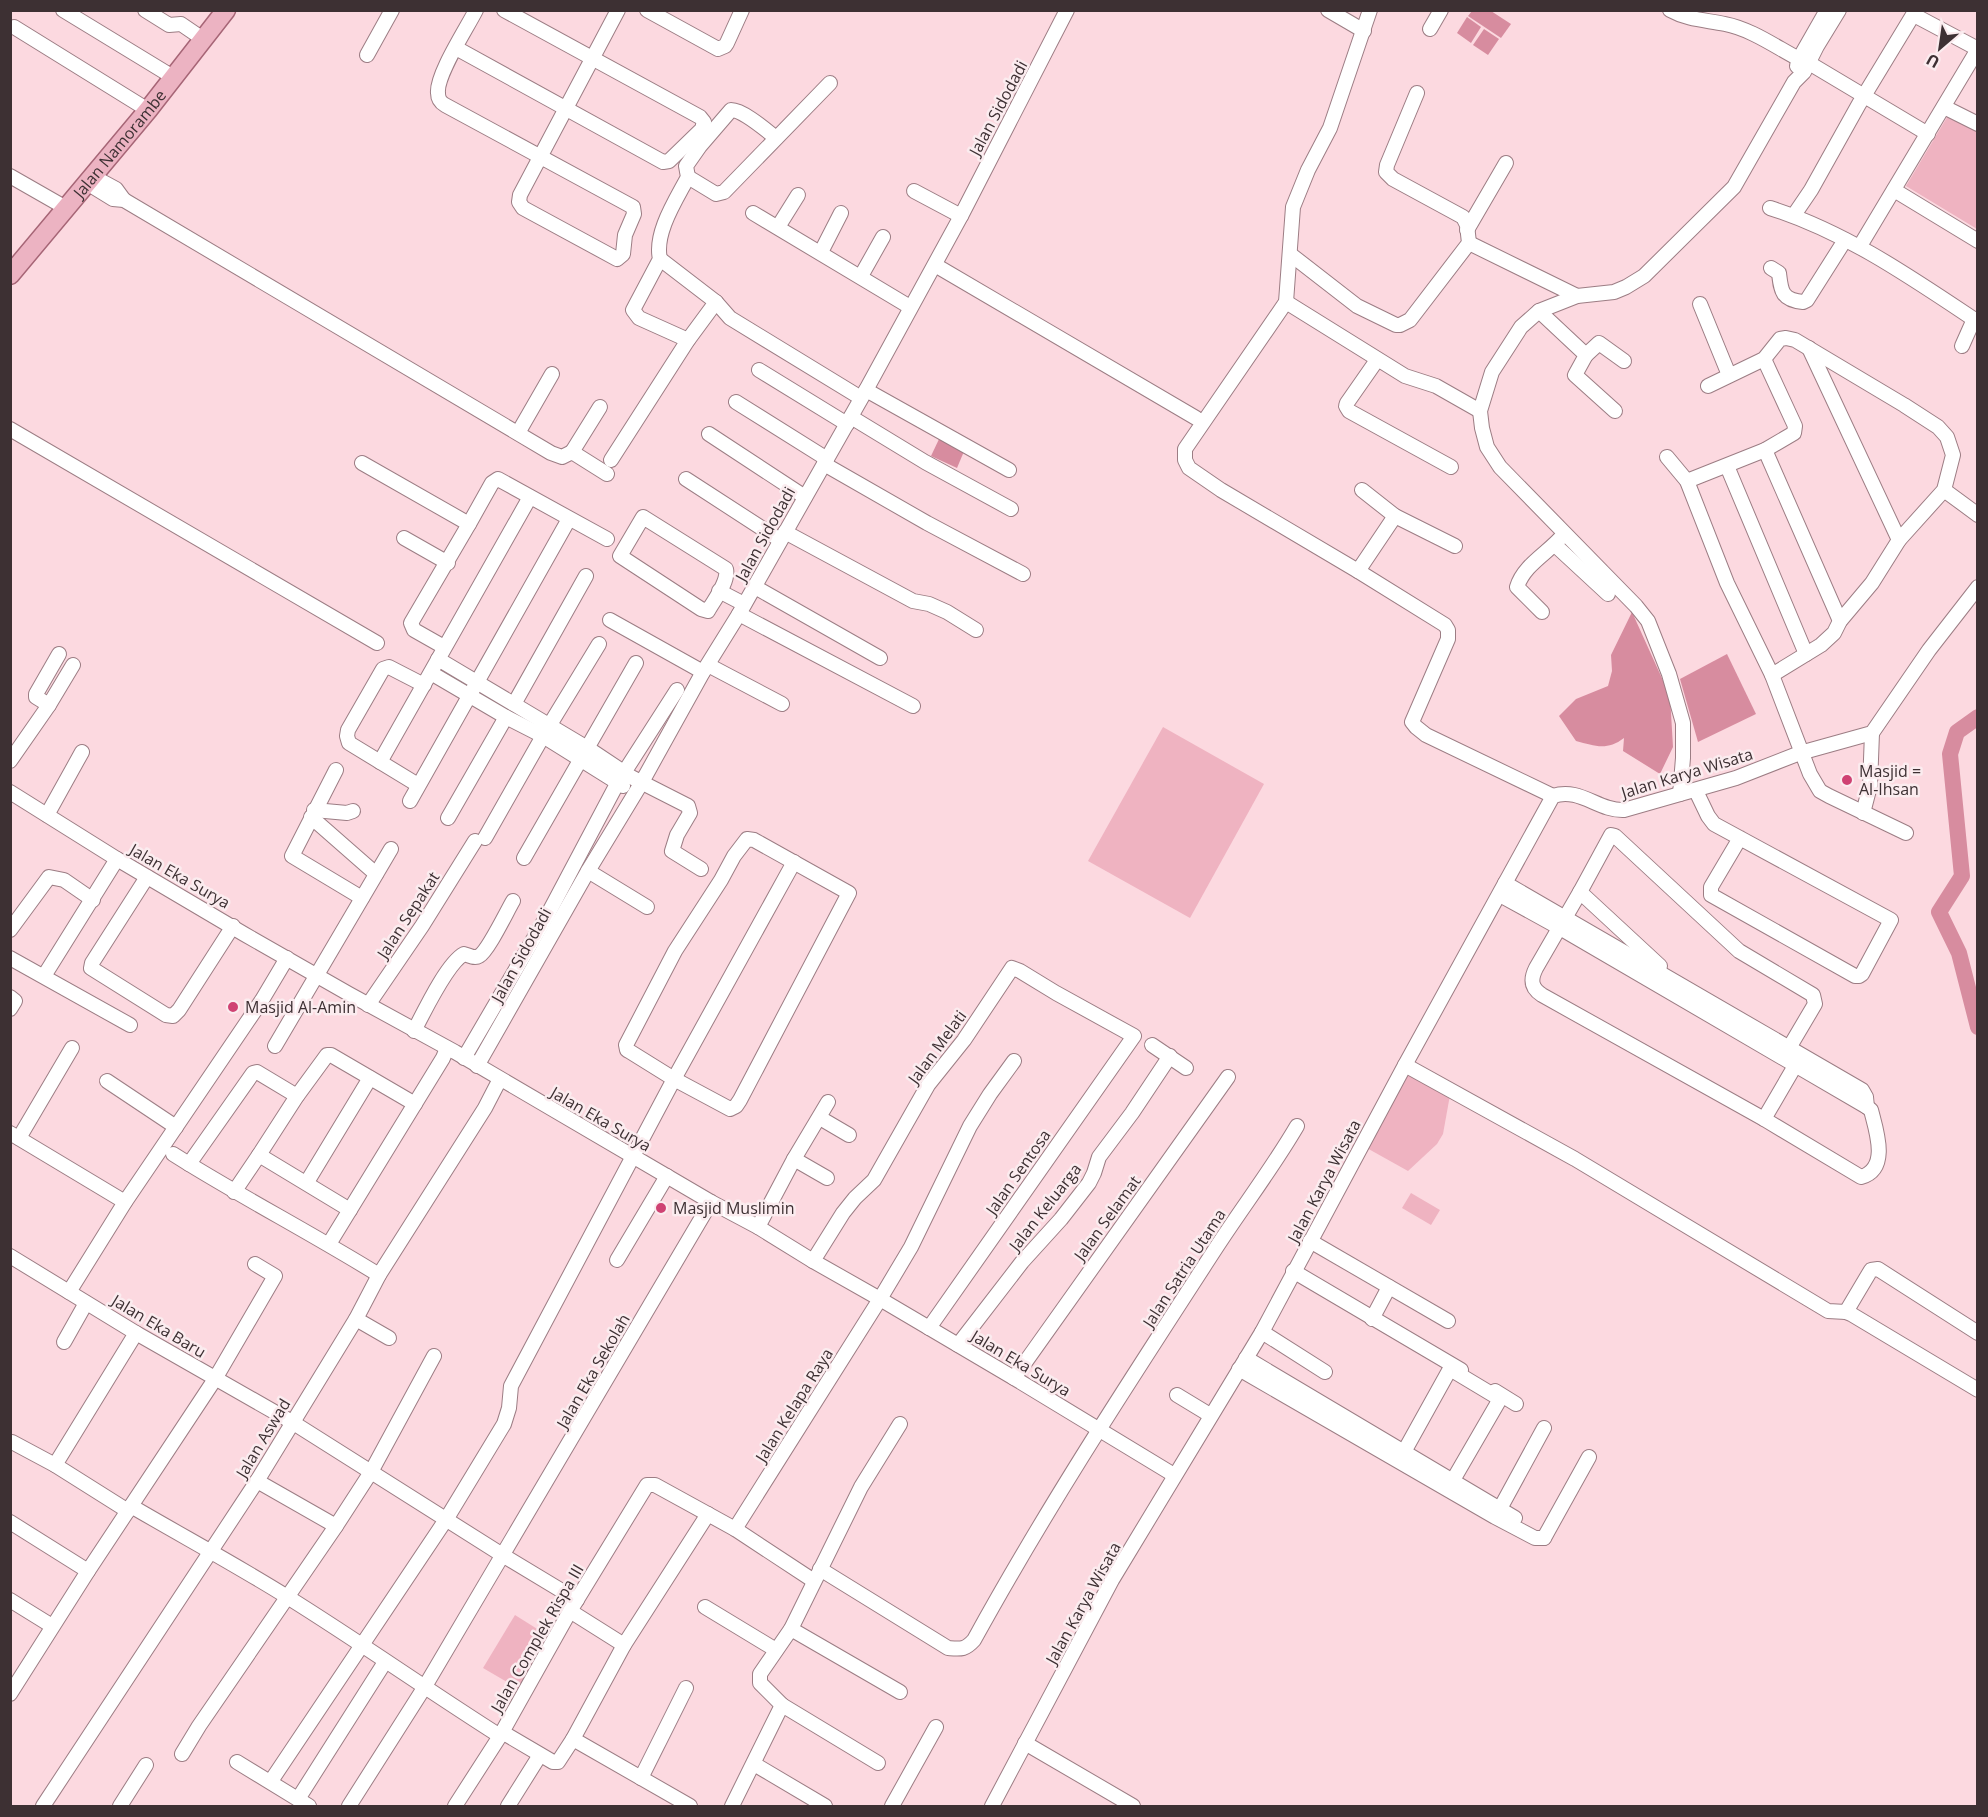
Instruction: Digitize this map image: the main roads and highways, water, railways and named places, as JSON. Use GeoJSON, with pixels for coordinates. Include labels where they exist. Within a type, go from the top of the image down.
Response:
{"type":"FeatureCollection","features":[{"type":"Feature","properties":{"kind":"main road","name":"Jalan Namorambe"},"geometry":{"type":"LineString","coordinates":[[10,275],[148,110],[226,10]]}},
{"type":"Feature","properties":{"kind":"waterway"},"geometry":{"type":"LineString","coordinates":[[1978,717],[1957,732],[1950,754],[1962,876],[1939,912],[1959,953],[1978,1027]]}},
{"type":"Feature","properties":{"kind":"place","name":"Masjid = Al-Ihsan"},"geometry":{"type":"Point","coordinates":[1847,780]}},
{"type":"Feature","properties":{"kind":"place","name":"Masjid Al-Amin"},"geometry":{"type":"Point","coordinates":[233,1007]}},
{"type":"Feature","properties":{"kind":"place","name":"Masjid Muslimin"},"geometry":{"type":"Point","coordinates":[661,1208]}}]}
